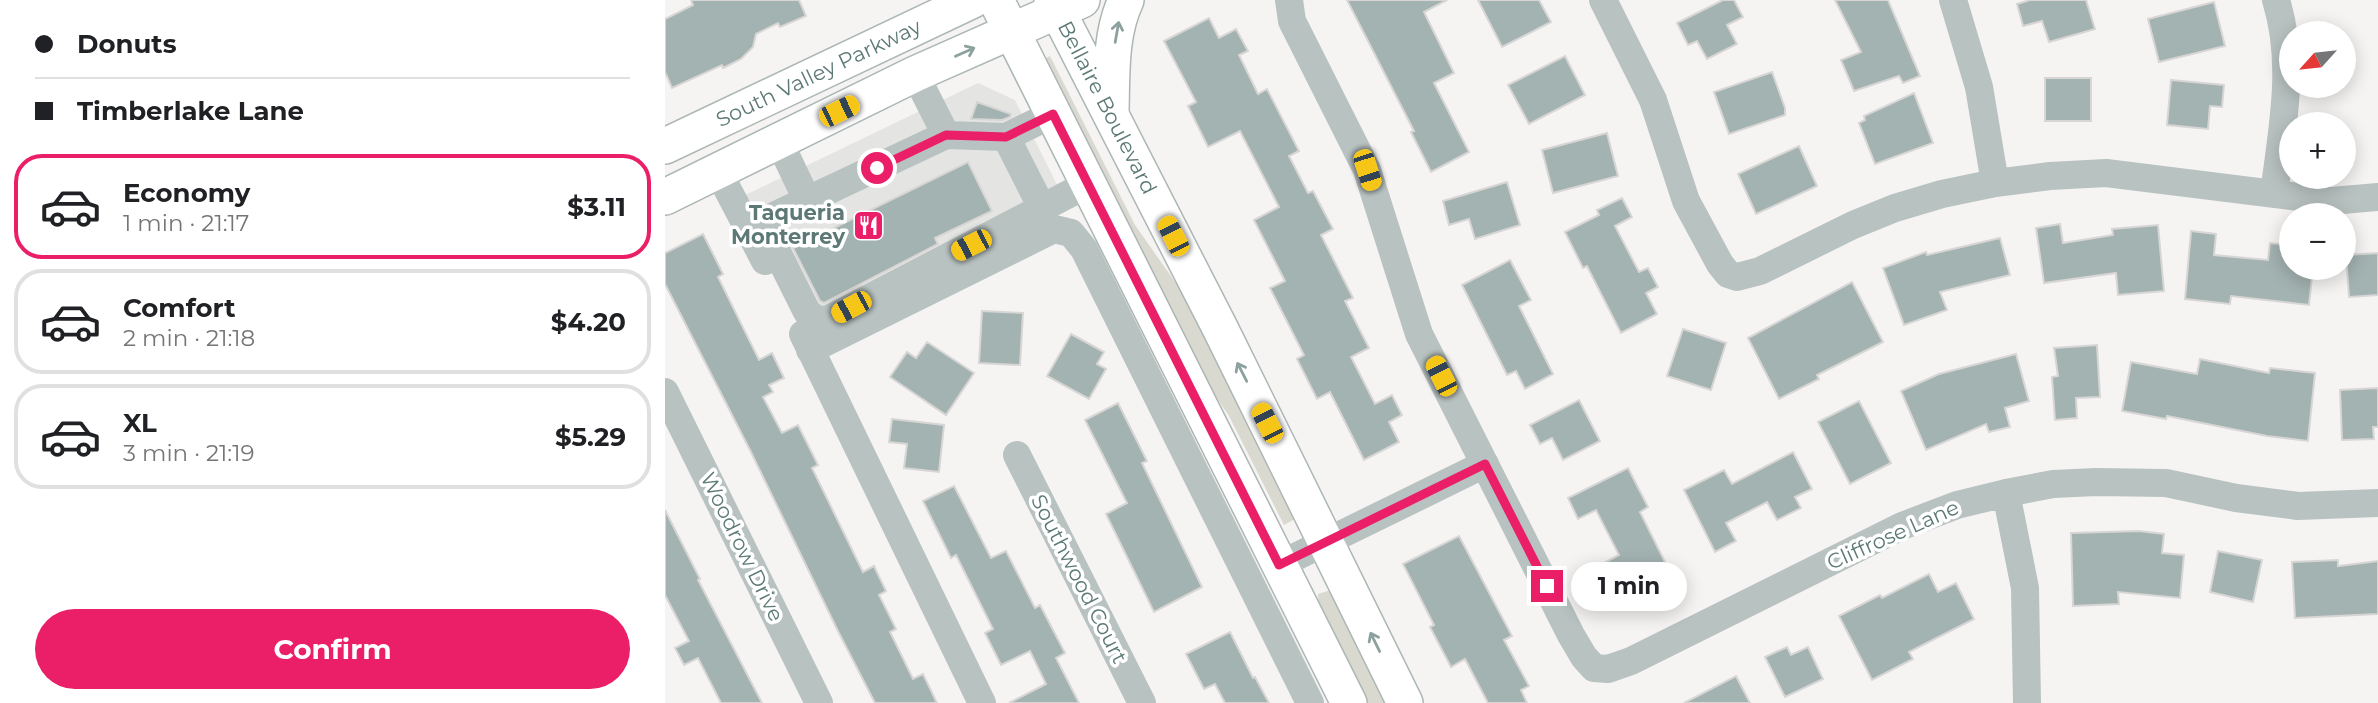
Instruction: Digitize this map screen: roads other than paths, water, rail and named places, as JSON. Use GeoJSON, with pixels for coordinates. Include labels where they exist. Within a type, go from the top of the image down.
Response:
{"type":"FeatureCollection","features":[{"type":"Feature","properties":{"kind":"main road","name":"South Valley Parkway"},"geometry":{"type":"LineString","coordinates":[[665,146],[973,0]]}},
{"type":"Feature","properties":{"kind":"main road"},"geometry":{"type":"LineString","coordinates":[[996,0],[1349,703]]}},
{"type":"Feature","properties":{"kind":"main road"},"geometry":{"type":"LineString","coordinates":[[1111,115],[1113,51],[1120,14],[1126,0]]}},
{"type":"Feature","properties":{"kind":"main road","name":"South Valley Parkway"},"geometry":{"type":"LineString","coordinates":[[665,197],[1064,4]]}},
{"type":"Feature","properties":{"kind":"main road","name":"Bellaire Boulevard"},"geometry":{"type":"LineString","coordinates":[[1064,4],[1111,115],[1405,703]]}},
{"type":"Feature","properties":{"kind":"street"},"geometry":{"type":"LineString","coordinates":[[1279,565],[1485,464],[1419,334],[1367,170],[1292,21],[1289,0]]}},
{"type":"Feature","properties":{"kind":"street"},"geometry":{"type":"LineString","coordinates":[[1602,0],[1653,100],[1686,201],[1705,239],[1728,274],[1737,277],[1760,271],[1853,225],[1895,208],[1942,194],[1995,183],[2050,176],[2105,173],[2331,201],[2378,197]]}},
{"type":"Feature","properties":{"kind":"street"},"geometry":{"type":"LineString","coordinates":[[1953,0],[1979,87],[1995,183]]}},
{"type":"Feature","properties":{"kind":"street"},"geometry":{"type":"LineString","coordinates":[[2274,194],[2287,95],[2287,56],[2276,0]]}},
{"type":"Feature","properties":{"kind":"street"},"geometry":{"type":"LineString","coordinates":[[915,74],[946,135]]}},
{"type":"Feature","properties":{"kind":"street"},"geometry":{"type":"LineString","coordinates":[[1053,114],[1006,137],[946,135],[776,215],[769,221],[767,232],[807,312],[816,319],[827,320],[1088,184]]}},
{"type":"Feature","properties":{"kind":"street"},"geometry":{"type":"LineString","coordinates":[[1006,137],[1042,208]]}},
{"type":"Feature","properties":{"kind":"street"},"geometry":{"type":"LineString","coordinates":[[779,141],[807,200]]}},
{"type":"Feature","properties":{"kind":"street"},"geometry":{"type":"LineString","coordinates":[[718,171],[810,350],[982,703]]}},
{"type":"Feature","properties":{"kind":"street"},"geometry":{"type":"LineString","coordinates":[[810,350],[1054,229],[1071,233],[1084,249],[1310,703]]}},
{"type":"Feature","properties":{"kind":"street","name":"Woodrow Drive"},"geometry":{"type":"LineString","coordinates":[[667,401],[819,703]]}},
{"type":"Feature","properties":{"kind":"street","name":"Southwood Court"},"geometry":{"type":"LineString","coordinates":[[1017,455],[1142,703]]}},
{"type":"Feature","properties":{"kind":"street","name":"Cliffrose Lane"},"geometry":{"type":"LineString","coordinates":[[1485,464],[1584,657],[1594,668],[1608,669],[1631,661],[1902,526],[1957,505],[2006,493],[2053,484],[2166,483],[2236,498],[2298,506],[2378,503]]}},
{"type":"Feature","properties":{"kind":"street"},"geometry":{"type":"LineString","coordinates":[[2006,493],[2025,588],[2027,703]]}},
{"type":"Feature","properties":{"kind":"place","name":"Taqueria Monterrey"},"geometry":{"type":"Point","coordinates":[868,225]}}]}
